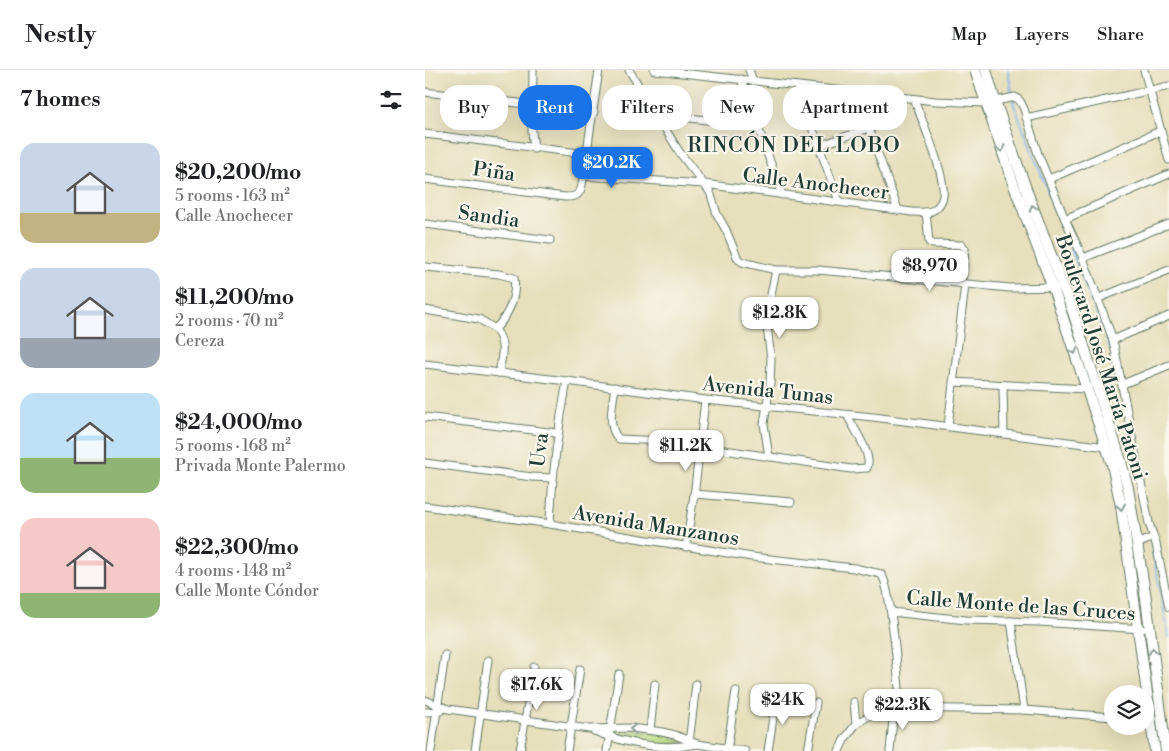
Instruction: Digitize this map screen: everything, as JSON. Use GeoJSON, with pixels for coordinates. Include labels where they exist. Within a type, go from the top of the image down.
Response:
{"type":"FeatureCollection","features":[{"type":"Feature","properties":{"kind":"main road","name":"Boulevard José María Patoni"},"geometry":{"type":"LineString","coordinates":[[975,70],[1030,200],[1058,286],[1066,326],[1117,482],[1144,685]]}},
{"type":"Feature","properties":{"kind":"main road","name":"Boulevard José María Patoni"},"geometry":{"type":"LineString","coordinates":[[986,70],[990,102]]}},
{"type":"Feature","properties":{"kind":"main road","name":"Boulevard José María Patoni"},"geometry":{"type":"LineString","coordinates":[[1058,286],[1076,323],[1112,416],[1141,542],[1150,630],[1166,751]]}},
{"type":"Feature","properties":{"kind":"main road"},"geometry":{"type":"LineString","coordinates":[[1066,326],[1076,323]]}},
{"type":"Feature","properties":{"kind":"main road","name":"Boulevard José María Patoni"},"geometry":{"type":"LineString","coordinates":[[1151,735],[1155,751]]}},
{"type":"Feature","properties":{"kind":"street"},"geometry":{"type":"LineString","coordinates":[[533,70],[533,85]]}},
{"type":"Feature","properties":{"kind":"street"},"geometry":{"type":"LineString","coordinates":[[584,176],[599,70]]}},
{"type":"Feature","properties":{"kind":"street"},"geometry":{"type":"LineString","coordinates":[[629,70],[638,85]]}},
{"type":"Feature","properties":{"kind":"street"},"geometry":{"type":"LineString","coordinates":[[654,70],[788,85]]}},
{"type":"Feature","properties":{"kind":"street"},"geometry":{"type":"LineString","coordinates":[[749,70],[753,81]]}},
{"type":"Feature","properties":{"kind":"street"},"geometry":{"type":"LineString","coordinates":[[1144,70],[1169,160]]}},
{"type":"Feature","properties":{"kind":"street"},"geometry":{"type":"LineString","coordinates":[[741,79],[743,85]]}},
{"type":"Feature","properties":{"kind":"street"},"geometry":{"type":"LineString","coordinates":[[1026,118],[1169,86]]}},
{"type":"Feature","properties":{"kind":"street"},"geometry":{"type":"LineString","coordinates":[[425,92],[518,102]]}},
{"type":"Feature","properties":{"kind":"street"},"geometry":{"type":"LineString","coordinates":[[907,98],[990,102],[1011,97],[1020,101],[1065,219],[1099,298],[1113,340],[1149,523],[1169,607]]}},
{"type":"Feature","properties":{"kind":"street"},"geometry":{"type":"LineString","coordinates":[[915,99],[943,190],[943,196],[938,206],[934,210],[926,212],[929,242],[933,244],[962,245],[965,249],[949,426]]}},
{"type":"Feature","properties":{"kind":"street"},"geometry":{"type":"LineString","coordinates":[[532,130],[534,149]]}},
{"type":"Feature","properties":{"kind":"street"},"geometry":{"type":"LineString","coordinates":[[666,130],[680,153],[710,192],[719,221],[726,230],[738,259],[742,262],[776,270],[795,269],[841,272],[1010,288],[1058,286]]}},
{"type":"Feature","properties":{"kind":"street"},"geometry":{"type":"LineString","coordinates":[[758,130],[782,195]]}},
{"type":"Feature","properties":{"kind":"street"},"geometry":{"type":"LineString","coordinates":[[813,130],[839,201]]}},
{"type":"Feature","properties":{"kind":"street"},"geometry":{"type":"LineString","coordinates":[[819,146],[863,130]]}},
{"type":"Feature","properties":{"kind":"street"},"geometry":{"type":"LineString","coordinates":[[870,130],[898,210]]}},
{"type":"Feature","properties":{"kind":"street"},"geometry":{"type":"LineString","coordinates":[[1049,179],[1160,130]]}},
{"type":"Feature","properties":{"kind":"street"},"geometry":{"type":"LineString","coordinates":[[425,134],[534,149],[587,154]]}},
{"type":"Feature","properties":{"kind":"street"},"geometry":{"type":"LineString","coordinates":[[1065,219],[1169,174]]}},
{"type":"Feature","properties":{"kind":"street","name":"Calle Anochecer"},"geometry":{"type":"LineString","coordinates":[[584,176],[704,184],[898,210],[926,212]]}},
{"type":"Feature","properties":{"kind":"street","name":"Piña"},"geometry":{"type":"LineString","coordinates":[[425,179],[571,197],[580,193],[584,176]]}},
{"type":"Feature","properties":{"kind":"street","name":"Sandia"},"geometry":{"type":"LineString","coordinates":[[425,224],[549,240]]}},
{"type":"Feature","properties":{"kind":"street"},"geometry":{"type":"LineString","coordinates":[[1083,258],[1169,224]]}},
{"type":"Feature","properties":{"kind":"street"},"geometry":{"type":"LineString","coordinates":[[425,267],[509,276],[514,280],[510,308],[495,329]]}},
{"type":"Feature","properties":{"kind":"street"},"geometry":{"type":"LineString","coordinates":[[769,457],[764,424],[770,384],[771,359],[766,319],[776,270]]}},
{"type":"Feature","properties":{"kind":"street"},"geometry":{"type":"LineString","coordinates":[[1099,298],[1169,270]]}},
{"type":"Feature","properties":{"kind":"street"},"geometry":{"type":"LineString","coordinates":[[425,310],[479,320],[495,329],[502,340],[503,346],[499,373]]}},
{"type":"Feature","properties":{"kind":"street"},"geometry":{"type":"LineString","coordinates":[[1113,340],[1169,316]]}},
{"type":"Feature","properties":{"kind":"street","name":"Avenida Tunas"},"geometry":{"type":"LineString","coordinates":[[425,364],[705,400],[949,426],[1107,447]]}},
{"type":"Feature","properties":{"kind":"street"},"geometry":{"type":"LineString","coordinates":[[1123,384],[1169,365]]}},
{"type":"Feature","properties":{"kind":"street","name":"Uva"},"geometry":{"type":"LineString","coordinates":[[550,524],[552,478],[557,433],[567,381]]}},
{"type":"Feature","properties":{"kind":"street"},"geometry":{"type":"LineString","coordinates":[[953,382],[1087,389]]}},
{"type":"Feature","properties":{"kind":"street"},"geometry":{"type":"LineString","coordinates":[[1003,385],[1004,434]]}},
{"type":"Feature","properties":{"kind":"street"},"geometry":{"type":"LineString","coordinates":[[615,387],[612,425],[613,431],[619,439],[657,440],[851,469],[867,468],[869,462],[866,451],[847,415]]}},
{"type":"Feature","properties":{"kind":"street"},"geometry":{"type":"LineString","coordinates":[[686,547],[705,400]]}},
{"type":"Feature","properties":{"kind":"street"},"geometry":{"type":"LineString","coordinates":[[1112,416],[1126,410]]}},
{"type":"Feature","properties":{"kind":"street"},"geometry":{"type":"LineString","coordinates":[[425,416],[557,433]]}},
{"type":"Feature","properties":{"kind":"street"},"geometry":{"type":"LineString","coordinates":[[425,463],[532,478],[552,478]]}},
{"type":"Feature","properties":{"kind":"street"},"geometry":{"type":"LineString","coordinates":[[694,494],[791,502]]}},
{"type":"Feature","properties":{"kind":"street","name":"Avenida Manzanos"},"geometry":{"type":"LineString","coordinates":[[425,506],[550,524],[751,557],[854,568],[881,574],[886,582],[891,612]]}},
{"type":"Feature","properties":{"kind":"street"},"geometry":{"type":"LineString","coordinates":[[1141,542],[1153,537]]}},
{"type":"Feature","properties":{"kind":"street"},"geometry":{"type":"LineString","coordinates":[[890,751],[898,708],[891,612]]}},
{"type":"Feature","properties":{"kind":"street","name":"Calle Monte de las Cruces"},"geometry":{"type":"LineString","coordinates":[[891,612],[956,619],[1096,625],[1150,630]]}},
{"type":"Feature","properties":{"kind":"street"},"geometry":{"type":"LineString","coordinates":[[1011,621],[1024,710]]}},
{"type":"Feature","properties":{"kind":"street"},"geometry":{"type":"LineString","coordinates":[[431,751],[445,655]]}},
{"type":"Feature","properties":{"kind":"street"},"geometry":{"type":"LineString","coordinates":[[475,751],[488,660]]}},
{"type":"Feature","properties":{"kind":"street"},"geometry":{"type":"LineString","coordinates":[[520,751],[534,667]]}},
{"type":"Feature","properties":{"kind":"street"},"geometry":{"type":"LineString","coordinates":[[567,751],[579,669]]}},
{"type":"Feature","properties":{"kind":"street"},"geometry":{"type":"LineString","coordinates":[[607,751],[619,674]]}},
{"type":"Feature","properties":{"kind":"street"},"geometry":{"type":"LineString","coordinates":[[650,730],[655,684]]}},
{"type":"Feature","properties":{"kind":"street"},"geometry":{"type":"LineString","coordinates":[[691,746],[697,684]]}},
{"type":"Feature","properties":{"kind":"street"},"geometry":{"type":"LineString","coordinates":[[727,750],[736,691]]}},
{"type":"Feature","properties":{"kind":"street"},"geometry":{"type":"LineString","coordinates":[[768,751],[776,698]]}},
{"type":"Feature","properties":{"kind":"street"},"geometry":{"type":"LineString","coordinates":[[425,700],[438,708]]}},
{"type":"Feature","properties":{"kind":"street"},"geometry":{"type":"LineString","coordinates":[[855,702],[856,724]]}},
{"type":"Feature","properties":{"kind":"street"},"geometry":{"type":"LineString","coordinates":[[808,751],[816,703]]}},
{"type":"Feature","properties":{"kind":"street"},"geometry":{"type":"LineString","coordinates":[[425,712],[438,708],[448,709],[589,729],[609,733],[647,749],[675,749],[691,746],[745,751]]}},
{"type":"Feature","properties":{"kind":"street"},"geometry":{"type":"LineString","coordinates":[[839,751],[844,740],[856,724],[870,715],[898,708],[1024,710],[1104,716]]}},
{"type":"Feature","properties":{"kind":"street"},"geometry":{"type":"LineString","coordinates":[[1154,721],[1162,722]]}},
{"type":"Feature","properties":{"kind":"street"},"geometry":{"type":"LineString","coordinates":[[609,733],[631,728],[650,730],[675,735],[691,746]]}},
{"type":"Feature","properties":{"kind":"green space"},"geometry":{"type":"Polygon","coordinates":[[[635,731],[665,734],[684,742],[646,743],[610,732],[635,731]]]}},
{"type":"Feature","properties":{"kind":"waterway"},"geometry":{"type":"LineString","coordinates":[[1008,70],[1014,105],[1112,353]]}},
{"type":"Feature","properties":{"kind":"waterway"},"geometry":{"type":"LineString","coordinates":[[1151,541],[1169,637]]}},
{"type":"Feature","properties":{"kind":"district","name":"RINCÓN DEL LOBO"},"geometry":{"type":"Point","coordinates":[794,145]}}]}
